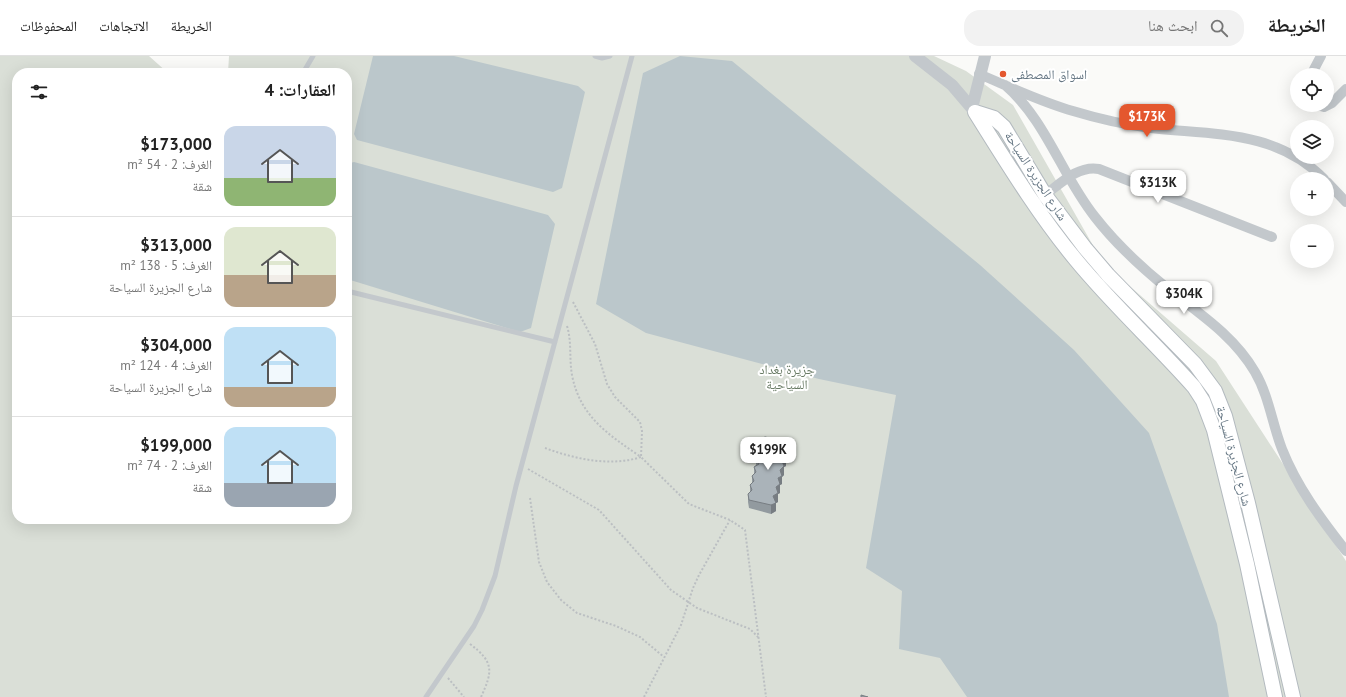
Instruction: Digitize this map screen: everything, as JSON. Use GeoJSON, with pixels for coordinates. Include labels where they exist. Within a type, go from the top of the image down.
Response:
{"type":"FeatureCollection","features":[{"type":"Feature","properties":{"kind":"main road","name":"شارع الجزيرة السياحة"},"geometry":{"type":"LineString","coordinates":[[974,110],[994,118],[1004,126],[1045,195],[1085,248],[1108,275],[1196,364],[1215,392],[1225,416],[1248,502],[1293,697]]}},
{"type":"Feature","properties":{"kind":"main road","name":"شارع الجزيرة السياحة"},"geometry":{"type":"LineString","coordinates":[[974,110],[1036,208],[1056,235],[1100,287],[1194,387],[1203,401],[1214,430],[1247,564],[1275,697]]}},
{"type":"Feature","properties":{"kind":"street","name":"شارع الجزيرة السياحة"},"geometry":{"type":"LineString","coordinates":[[915,56],[952,85],[974,110]]}},
{"type":"Feature","properties":{"kind":"street"},"geometry":{"type":"LineString","coordinates":[[974,110],[980,74],[985,56]]}},
{"type":"Feature","properties":{"kind":"street"},"geometry":{"type":"LineString","coordinates":[[1315,68],[1321,56]]}},
{"type":"Feature","properties":{"kind":"street"},"geometry":{"type":"LineString","coordinates":[[980,74],[1073,111],[1149,128],[1233,135],[1273,145],[1312,167],[1317,172]]}},
{"type":"Feature","properties":{"kind":"street"},"geometry":{"type":"LineString","coordinates":[[1005,85],[1028,109],[1068,178],[1094,217],[1126,252],[1154,277],[1216,326],[1244,356],[1265,392],[1279,443],[1295,479],[1313,508],[1346,551]]}},
{"type":"Feature","properties":{"kind":"street"},"geometry":{"type":"LineString","coordinates":[[1334,99],[1346,89]]}},
{"type":"Feature","properties":{"kind":"street"},"geometry":{"type":"LineString","coordinates":[[1045,195],[1068,178],[1085,169],[1099,168],[1272,237]]}},
{"type":"Feature","properties":{"kind":"street"},"geometry":{"type":"LineString","coordinates":[[1334,189],[1346,202]]}},
{"type":"Feature","properties":{"kind":"lane"},"geometry":{"type":"LineString","coordinates":[[306,68],[313,56]]}},
{"type":"Feature","properties":{"kind":"lane"},"geometry":{"type":"LineString","coordinates":[[595,56],[602,58],[610,56]]}},
{"type":"Feature","properties":{"kind":"lane"},"geometry":{"type":"LineString","coordinates":[[426,697],[482,610],[495,576],[522,466],[632,56]]}},
{"type":"Feature","properties":{"kind":"lane"},"geometry":{"type":"LineString","coordinates":[[352,292],[555,342]]}},
{"type":"Feature","properties":{"kind":"path"},"geometry":{"type":"LineString","coordinates":[[568,292],[595,344],[607,384],[620,402],[640,422],[642,431],[642,457]]}},
{"type":"Feature","properties":{"kind":"path"},"geometry":{"type":"LineString","coordinates":[[562,317],[571,338],[570,357],[577,393],[587,412],[600,428],[642,457],[673,490],[689,504],[730,520],[745,530],[766,697]]}},
{"type":"Feature","properties":{"kind":"path"},"geometry":{"type":"LineString","coordinates":[[544,448],[574,458],[598,461],[631,460],[642,457]]}},
{"type":"Feature","properties":{"kind":"path"},"geometry":{"type":"LineString","coordinates":[[522,466],[599,510],[665,585],[688,602],[707,613],[750,629],[759,638]]}},
{"type":"Feature","properties":{"kind":"path"},"geometry":{"type":"LineString","coordinates":[[530,498],[539,562],[547,582],[561,600],[577,613],[616,626],[640,637],[664,657]]}},
{"type":"Feature","properties":{"kind":"path"},"geometry":{"type":"LineString","coordinates":[[644,697],[681,625],[688,602],[699,575],[730,520]]}},
{"type":"Feature","properties":{"kind":"path"},"geometry":{"type":"LineString","coordinates":[[464,640],[486,657],[489,667],[488,680],[481,697]]}},
{"type":"Feature","properties":{"kind":"path"},"geometry":{"type":"LineString","coordinates":[[446,667],[449,679],[464,697]]}},
{"type":"Feature","properties":{"kind":"green space","name":"جزيرة بغداد السياحية"},"geometry":{"type":"Polygon","coordinates":[[[0,56],[149,56],[162,68],[12,68],[12,524],[352,524],[352,68],[228,68],[229,56],[934,56],[966,71],[1013,105],[1103,263],[1216,361],[1346,561],[1346,697],[0,697],[0,56]]]}},
{"type":"Feature","properties":{"kind":"shaded area"},"geometry":{"type":"Polygon","coordinates":[[[373,56],[454,56],[578,86],[585,92],[562,188],[553,192],[357,140],[354,134],[373,56]]]}},
{"type":"Feature","properties":{"kind":"shaded area"},"geometry":{"type":"Polygon","coordinates":[[[680,56],[732,61],[980,265],[1074,350],[1149,433],[1217,624],[1229,697],[967,697],[940,658],[899,649],[902,591],[866,568],[896,395],[819,379],[646,333],[596,304],[643,73],[680,56]]]}},
{"type":"Feature","properties":{"kind":"shaded area"},"geometry":{"type":"Polygon","coordinates":[[[352,163],[548,215],[555,224],[531,328],[520,332],[352,281],[352,163]]]}},
{"type":"Feature","properties":{"kind":"building"},"geometry":{"type":"Polygon","coordinates":[[[765,437],[786,442],[788,448],[784,452],[786,457],[782,461],[784,466],[780,470],[782,476],[778,478],[780,484],[776,487],[778,493],[773,496],[776,503],[771,505],[749,500],[748,494],[752,490],[750,485],[754,481],[752,476],[756,472],[754,467],[759,464],[756,458],[761,455],[759,449],[763,446],[761,439],[765,437]]]}},
{"type":"Feature","properties":{"kind":"place","name":"اسواق المصطفى"},"geometry":{"type":"Point","coordinates":[1003,74]}}]}
